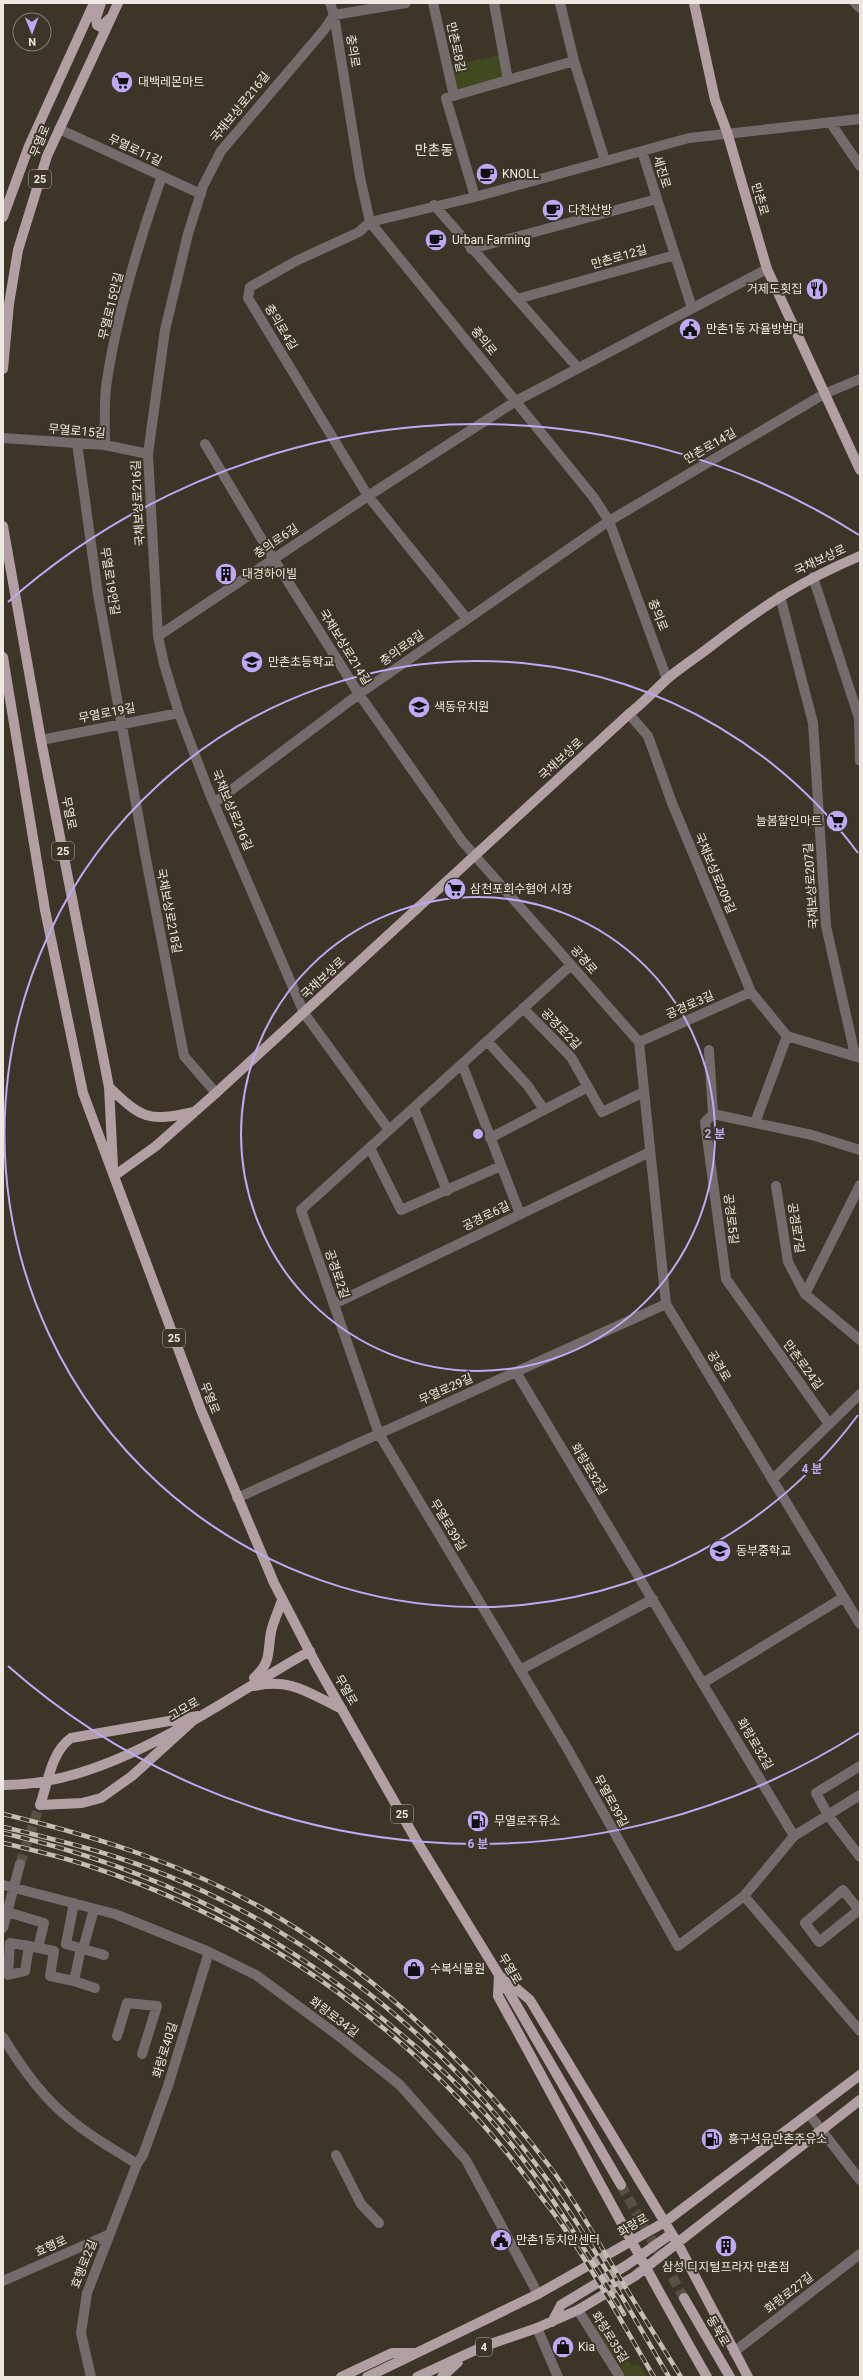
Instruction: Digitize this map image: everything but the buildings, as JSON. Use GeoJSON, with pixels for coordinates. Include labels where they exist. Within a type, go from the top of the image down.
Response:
{"type":"FeatureCollection","features":[{"type":"Feature","properties":{"kind":"main road","name":"무열로"},"geometry":{"type":"LineString","coordinates":[[3,217],[29,146],[94,3]]}},
{"type":"Feature","properties":{"kind":"main road"},"geometry":{"type":"LineString","coordinates":[[101,3],[96,18],[97,25],[101,26],[112,16]]}},
{"type":"Feature","properties":{"kind":"main road","name":"무열로"},"geometry":{"type":"LineString","coordinates":[[3,364],[9,304],[18,250],[47,156],[118,3]]}},
{"type":"Feature","properties":{"kind":"main road","name":"만촌로"},"geometry":{"type":"LineString","coordinates":[[694,3],[715,100],[727,132],[767,269],[860,470]]}},
{"type":"Feature","properties":{"kind":"main road","name":"무열로"},"geometry":{"type":"LineString","coordinates":[[3,526],[41,740],[109,1087],[114,1176]]}},
{"type":"Feature","properties":{"kind":"main road","name":"국채보상로"},"geometry":{"type":"LineString","coordinates":[[114,1176],[156,1146],[196,1111],[475,857],[629,714],[647,701],[667,679],[780,596],[813,577],[860,556]]}},
{"type":"Feature","properties":{"kind":"main road","name":"무열로"},"geometry":{"type":"LineString","coordinates":[[3,657],[45,910],[83,1093],[201,1410],[237,1498],[282,1600],[415,1838],[499,1975],[621,2185]]}},
{"type":"Feature","properties":{"kind":"main road"},"geometry":{"type":"LineString","coordinates":[[109,1087],[133,1109],[152,1118],[170,1117],[196,1111]]}},
{"type":"Feature","properties":{"kind":"main road"},"geometry":{"type":"LineString","coordinates":[[244,1688],[263,1670],[270,1650],[270,1632],[282,1600]]}},
{"type":"Feature","properties":{"kind":"main road","name":"고모로"},"geometry":{"type":"LineString","coordinates":[[3,1785],[33,1785],[67,1778],[105,1765],[198,1716],[310,1651]]}},
{"type":"Feature","properties":{"kind":"main road"},"geometry":{"type":"LineString","coordinates":[[244,1688],[272,1682],[288,1684],[342,1709]]}},
{"type":"Feature","properties":{"kind":"main road"},"geometry":{"type":"LineString","coordinates":[[198,1716],[132,1776],[101,1798],[82,1803],[39,1808],[61,1745],[71,1738],[198,1716]]}},
{"type":"Feature","properties":{"kind":"main road"},"geometry":{"type":"LineString","coordinates":[[499,1975],[530,2000],[678,2244],[748,2377]]}},
{"type":"Feature","properties":{"kind":"main road"},"geometry":{"type":"LineString","coordinates":[[499,1975],[498,1996],[631,2242],[707,2377]]}},
{"type":"Feature","properties":{"kind":"main road","name":"화랑로"},"geometry":{"type":"LineString","coordinates":[[367,2377],[538,2294],[665,2222],[860,2075]]}},
{"type":"Feature","properties":{"kind":"main road"},"geometry":{"type":"LineString","coordinates":[[678,2244],[860,2100]]}},
{"type":"Feature","properties":{"kind":"main road"},"geometry":{"type":"LineString","coordinates":[[552,2322],[562,2305],[627,2265],[672,2234]]}},
{"type":"Feature","properties":{"kind":"main road","name":"4"},"geometry":{"type":"LineString","coordinates":[[417,2377],[482,2347],[537,2328],[590,2304],[636,2276],[678,2244]]}},
{"type":"Feature","properties":{"kind":"main road","name":"동북로"},"geometry":{"type":"LineString","coordinates":[[684,2298],[730,2377]]}},
{"type":"Feature","properties":{"kind":"main road"},"geometry":{"type":"LineString","coordinates":[[342,2377],[392,2353],[416,2353]]}},
{"type":"Feature","properties":{"kind":"main road"},"geometry":{"type":"LineString","coordinates":[[442,2377],[464,2356]]}},
{"type":"Feature","properties":{"kind":"street","name":"충의로"},"geometry":{"type":"LineString","coordinates":[[330,3],[334,15],[360,177],[370,222],[594,498],[609,520],[667,679]]}},
{"type":"Feature","properties":{"kind":"street"},"geometry":{"type":"LineString","coordinates":[[334,15],[406,3]]}},
{"type":"Feature","properties":{"kind":"street","name":"만촌로8길"},"geometry":{"type":"LineString","coordinates":[[433,3],[450,97]]}},
{"type":"Feature","properties":{"kind":"street"},"geometry":{"type":"LineString","coordinates":[[494,3],[508,80]]}},
{"type":"Feature","properties":{"kind":"street"},"geometry":{"type":"LineString","coordinates":[[560,3],[574,61],[605,161]]}},
{"type":"Feature","properties":{"kind":"street"},"geometry":{"type":"LineString","coordinates":[[855,3],[860,8]]}},
{"type":"Feature","properties":{"kind":"street","name":"국채보상로216길"},"geometry":{"type":"LineString","coordinates":[[304,1013],[214,803],[179,713],[164,664],[158,636],[148,454],[165,330],[201,194],[221,151],[324,30],[334,15]]}},
{"type":"Feature","properties":{"kind":"street"},"geometry":{"type":"LineString","coordinates":[[475,197],[450,97],[574,61]]}},
{"type":"Feature","properties":{"kind":"street","name":"세진로"},"geometry":{"type":"LineString","coordinates":[[370,222],[434,205],[475,197],[689,138],[727,132],[860,119]]}},
{"type":"Feature","properties":{"kind":"street"},"geometry":{"type":"LineString","coordinates":[[830,122],[860,166]]}},
{"type":"Feature","properties":{"kind":"street","name":"무열로11길"},"geometry":{"type":"LineString","coordinates":[[59,129],[201,194]]}},
{"type":"Feature","properties":{"kind":"street","name":"세진로"},"geometry":{"type":"LineString","coordinates":[[471,249],[658,199],[642,151]]}},
{"type":"Feature","properties":{"kind":"street","name":"무열로15안길"},"geometry":{"type":"LineString","coordinates":[[105,445],[106,388],[117,331],[144,229],[162,176]]}},
{"type":"Feature","properties":{"kind":"street"},"geometry":{"type":"LineString","coordinates":[[658,199],[692,308]]}},
{"type":"Feature","properties":{"kind":"street"},"geometry":{"type":"LineString","coordinates":[[434,205],[471,249],[578,368]]}},
{"type":"Feature","properties":{"kind":"street","name":"충의로4길"},"geometry":{"type":"LineString","coordinates":[[368,496],[248,298],[250,287],[296,261],[359,232],[370,222]]}},
{"type":"Feature","properties":{"kind":"street","name":"만촌로12길"},"geometry":{"type":"LineString","coordinates":[[517,299],[675,255]]}},
{"type":"Feature","properties":{"kind":"street"},"geometry":{"type":"LineString","coordinates":[[516,401],[767,269]]}},
{"type":"Feature","properties":{"kind":"street"},"geometry":{"type":"LineString","coordinates":[[824,394],[860,379]]}},
{"type":"Feature","properties":{"kind":"street","name":"만촌로14길"},"geometry":{"type":"LineString","coordinates":[[609,520],[824,394]]}},
{"type":"Feature","properties":{"kind":"street","name":"충의로6길"},"geometry":{"type":"LineString","coordinates":[[158,636],[273,558],[516,401]]}},
{"type":"Feature","properties":{"kind":"street","name":"무열로15길"},"geometry":{"type":"LineString","coordinates":[[3,438],[105,445],[148,454]]}},
{"type":"Feature","properties":{"kind":"street","name":"무열로19안길"},"geometry":{"type":"LineString","coordinates":[[78,443],[98,594],[121,723]]}},
{"type":"Feature","properties":{"kind":"street","name":"국채보상로214길"},"geometry":{"type":"LineString","coordinates":[[205,444],[273,558],[389,740],[475,857]]}},
{"type":"Feature","properties":{"kind":"street"},"geometry":{"type":"LineString","coordinates":[[368,496],[467,619]]}},
{"type":"Feature","properties":{"kind":"street","name":"충의로8길"},"geometry":{"type":"LineString","coordinates":[[214,803],[359,694],[609,520]]}},
{"type":"Feature","properties":{"kind":"street"},"geometry":{"type":"LineString","coordinates":[[813,577],[859,718],[860,761]]}},
{"type":"Feature","properties":{"kind":"street","name":"국채보상로207길"},"geometry":{"type":"LineString","coordinates":[[780,596],[813,723],[826,926],[857,1057]]}},
{"type":"Feature","properties":{"kind":"street","name":"무열로19길"},"geometry":{"type":"LineString","coordinates":[[41,740],[121,723],[179,713]]}},
{"type":"Feature","properties":{"kind":"street","name":"국채보상로209길"},"geometry":{"type":"LineString","coordinates":[[629,714],[648,736],[672,803],[751,992],[786,1036]]}},
{"type":"Feature","properties":{"kind":"street","name":"국채보상로218길"},"geometry":{"type":"LineString","coordinates":[[121,723],[184,1056],[216,1093]]}},
{"type":"Feature","properties":{"kind":"street","name":"공경로"},"geometry":{"type":"LineString","coordinates":[[475,857],[639,1042],[666,1304],[860,1624]]}},
{"type":"Feature","properties":{"kind":"street","name":"공경로2길"},"geometry":{"type":"LineString","coordinates":[[379,1434],[301,1210],[570,965]]}},
{"type":"Feature","properties":{"kind":"street","name":"공경로3길"},"geometry":{"type":"LineString","coordinates":[[639,1042],[751,992]]}},
{"type":"Feature","properties":{"kind":"street","name":"공경로2길"},"geometry":{"type":"LineString","coordinates":[[523,1008],[571,1057],[602,1112],[644,1092]]}},
{"type":"Feature","properties":{"kind":"street","name":"국채보상로"},"geometry":{"type":"LineString","coordinates":[[304,1013],[389,1130]]}},
{"type":"Feature","properties":{"kind":"street"},"geometry":{"type":"LineString","coordinates":[[755,1123],[786,1036],[857,1057]]}},
{"type":"Feature","properties":{"kind":"street"},"geometry":{"type":"LineString","coordinates":[[487,1041],[528,1086],[543,1108]]}},
{"type":"Feature","properties":{"kind":"street","name":"공경로5길"},"geometry":{"type":"LineString","coordinates":[[709,1050],[713,1114],[705,1122],[726,1280],[755,1320]]}},
{"type":"Feature","properties":{"kind":"street"},"geometry":{"type":"LineString","coordinates":[[462,1064],[520,1214]]}},
{"type":"Feature","properties":{"kind":"street"},"geometry":{"type":"LineString","coordinates":[[490,1138],[543,1108],[588,1087]]}},
{"type":"Feature","properties":{"kind":"street"},"geometry":{"type":"LineString","coordinates":[[414,1108],[446,1190]]}},
{"type":"Feature","properties":{"kind":"street"},"geometry":{"type":"LineString","coordinates":[[713,1114],[812,1135],[860,1150]]}},
{"type":"Feature","properties":{"kind":"street"},"geometry":{"type":"LineString","coordinates":[[370,1148],[401,1210],[501,1166]]}},
{"type":"Feature","properties":{"kind":"street","name":"공경로6길"},"geometry":{"type":"LineString","coordinates":[[334,1304],[650,1152]]}},
{"type":"Feature","properties":{"kind":"street"},"geometry":{"type":"LineString","coordinates":[[860,1185],[805,1294],[860,1340]]}},
{"type":"Feature","properties":{"kind":"street","name":"공경로7길"},"geometry":{"type":"LineString","coordinates":[[776,1186],[788,1262],[805,1294]]}},
{"type":"Feature","properties":{"kind":"street","name":"무열로29길"},"geometry":{"type":"LineString","coordinates":[[237,1498],[666,1304]]}},
{"type":"Feature","properties":{"kind":"street","name":"만촌로24길"},"geometry":{"type":"LineString","coordinates":[[755,1320],[829,1424]]}},
{"type":"Feature","properties":{"kind":"street","name":"화랑로32길"},"geometry":{"type":"LineString","coordinates":[[516,1372],[794,1836]]}},
{"type":"Feature","properties":{"kind":"street"},"geometry":{"type":"LineString","coordinates":[[773,1479],[860,1394]]}},
{"type":"Feature","properties":{"kind":"street","name":"무열로39길"},"geometry":{"type":"LineString","coordinates":[[379,1434],[567,1748],[678,1946],[744,1896]]}},
{"type":"Feature","properties":{"kind":"street"},"geometry":{"type":"LineString","coordinates":[[703,1683],[844,1597]]}},
{"type":"Feature","properties":{"kind":"street"},"geometry":{"type":"LineString","coordinates":[[520,1670],[652,1599]]}},
{"type":"Feature","properties":{"kind":"street"},"geometry":{"type":"LineString","coordinates":[[860,1766],[816,1793],[828,1815],[860,1857]]}},
{"type":"Feature","properties":{"kind":"street"},"geometry":{"type":"LineString","coordinates":[[860,1795],[794,1836],[744,1896],[860,2031]]}},
{"type":"Feature","properties":{"kind":"street"},"geometry":{"type":"LineString","coordinates":[[3,1928],[20,1864]]}},
{"type":"Feature","properties":{"kind":"street","name":"화랑로34길"},"geometry":{"type":"LineString","coordinates":[[3,1885],[115,1914],[209,1952],[256,1975],[340,2036],[400,2085],[466,2160],[538,2294]]}},
{"type":"Feature","properties":{"kind":"street"},"geometry":{"type":"LineString","coordinates":[[843,1890],[860,1910],[819,1942],[804,1923],[843,1890]]}},
{"type":"Feature","properties":{"kind":"street"},"geometry":{"type":"LineString","coordinates":[[74,1903],[66,1944],[104,1955]]}},
{"type":"Feature","properties":{"kind":"street"},"geometry":{"type":"LineString","coordinates":[[74,1981],[94,1909]]}},
{"type":"Feature","properties":{"kind":"street"},"geometry":{"type":"LineString","coordinates":[[7,1912],[44,1923],[34,1947],[54,1951],[50,1976],[74,1981],[95,1988]]}},
{"type":"Feature","properties":{"kind":"street","name":"화랑로40길"},"geometry":{"type":"LineString","coordinates":[[143,2155],[168,2086],[209,1952]]}},
{"type":"Feature","properties":{"kind":"street"},"geometry":{"type":"LineString","coordinates":[[117,2036],[127,2003],[157,2006],[142,2054]]}},
{"type":"Feature","properties":{"kind":"street"},"geometry":{"type":"LineString","coordinates":[[3,2038],[32,2080],[53,2104],[70,2120],[137,2164]]}},
{"type":"Feature","properties":{"kind":"street"},"geometry":{"type":"LineString","coordinates":[[809,2114],[860,2180]]}},
{"type":"Feature","properties":{"kind":"street","name":"효행로2길"},"geometry":{"type":"LineString","coordinates":[[90,2377],[82,2339],[82,2318],[86,2293],[137,2164],[143,2155]]}},
{"type":"Feature","properties":{"kind":"street"},"geometry":{"type":"LineString","coordinates":[[336,2155],[361,2204],[379,2223]]}},
{"type":"Feature","properties":{"kind":"street","name":"효행로"},"geometry":{"type":"LineString","coordinates":[[3,2281],[110,2234]]}},
{"type":"Feature","properties":{"kind":"street","name":"화랑로27길"},"geometry":{"type":"LineString","coordinates":[[734,2352],[860,2254]]}},
{"type":"Feature","properties":{"kind":"street","name":"화랑로35길"},"geometry":{"type":"LineString","coordinates":[[578,2310],[620,2377]]}},
{"type":"Feature","properties":{"kind":"street"},"geometry":{"type":"LineString","coordinates":[[537,2328],[558,2377]]}},
{"type":"Feature","properties":{"kind":"green space"},"geometry":{"type":"Polygon","coordinates":[[[499,55],[504,79],[456,92],[450,66],[499,55]]]}},
{"type":"Feature","properties":{"kind":"green space"},"geometry":{"type":"Polygon","coordinates":[[[604,2321],[632,2366],[638,2363],[647,2377],[627,2377],[594,2326],[604,2321]]]}},
{"type":"Feature","properties":{"kind":"tunnel"},"geometry":{"type":"LineString","coordinates":[[20,1864],[38,1810]]}},
{"type":"Feature","properties":{"kind":"tunnel"},"geometry":{"type":"LineString","coordinates":[[621,2185],[684,2298]]}},
{"type":"Feature","properties":{"kind":"railway"},"geometry":{"type":"LineString","coordinates":[[3,1814],[111,1844],[181,1869],[215,1884],[281,1919],[319,1943],[392,1999],[427,2030],[492,2097],[550,2167],[581,2212],[681,2377]]}},
{"type":"Feature","properties":{"kind":"railway"},"geometry":{"type":"LineString","coordinates":[[3,1827],[116,1857],[178,1880],[237,1908],[294,1941],[349,1978],[400,2019],[449,2064],[494,2112],[554,2188],[621,2295],[669,2377]]}},
{"type":"Feature","properties":{"kind":"railway"},"geometry":{"type":"LineString","coordinates":[[3,1833],[59,1848],[113,1865],[165,1885],[264,1935],[311,1965],[357,1998],[446,2073],[499,2129],[542,2185],[624,2314]]}},
{"type":"Feature","properties":{"kind":"railway"},"geometry":{"type":"LineString","coordinates":[[3,1843],[92,1867],[158,1892],[221,1921],[281,1955],[339,1993],[393,2036],[443,2083],[491,2134],[555,2215],[589,2267],[654,2377]]}},
{"type":"Feature","properties":{"kind":"place","name":"대백레몬마트"},"geometry":{"type":"Point","coordinates":[122,82]}},
{"type":"Feature","properties":{"kind":"place","name":"KNOLL"},"geometry":{"type":"Point","coordinates":[487,174]}},
{"type":"Feature","properties":{"kind":"place","name":"다천산방"},"geometry":{"type":"Point","coordinates":[553,210]}},
{"type":"Feature","properties":{"kind":"place","name":"Urban Farming"},"geometry":{"type":"Point","coordinates":[436,240]}},
{"type":"Feature","properties":{"kind":"place","name":"거제도횟집"},"geometry":{"type":"Point","coordinates":[817,289]}},
{"type":"Feature","properties":{"kind":"place","name":"만촌1동 자율방범대"},"geometry":{"type":"Point","coordinates":[690,329]}},
{"type":"Feature","properties":{"kind":"place","name":"대경하이빌"},"geometry":{"type":"Point","coordinates":[226,574]}},
{"type":"Feature","properties":{"kind":"place","name":"만촌초등학교"},"geometry":{"type":"Point","coordinates":[252,662]}},
{"type":"Feature","properties":{"kind":"place","name":"색동유치원"},"geometry":{"type":"Point","coordinates":[419,707]}},
{"type":"Feature","properties":{"kind":"place","name":"늘봄할인마트"},"geometry":{"type":"Point","coordinates":[837,821]}},
{"type":"Feature","properties":{"kind":"place","name":"삼천포회수협어 시장"},"geometry":{"type":"Point","coordinates":[455,889]}},
{"type":"Feature","properties":{"kind":"place","name":"동부중학교"},"geometry":{"type":"Point","coordinates":[720,1551]}},
{"type":"Feature","properties":{"kind":"place","name":"무열로주유소"},"geometry":{"type":"Point","coordinates":[478,1821]}},
{"type":"Feature","properties":{"kind":"place","name":"수복식물원"},"geometry":{"type":"Point","coordinates":[414,1969]}},
{"type":"Feature","properties":{"kind":"place","name":"흥구석유만촌주유소"},"geometry":{"type":"Point","coordinates":[712,2139]}},
{"type":"Feature","properties":{"kind":"place","name":"만촌1동치안센터"},"geometry":{"type":"Point","coordinates":[501,2240]}},
{"type":"Feature","properties":{"kind":"place","name":"삼성 디지털프라자 만촌점"},"geometry":{"type":"Point","coordinates":[726,2246]}},
{"type":"Feature","properties":{"kind":"place","name":"Kia"},"geometry":{"type":"Point","coordinates":[563,2347]}},
{"type":"Feature","properties":{"kind":"district","name":"만촌동"},"geometry":{"type":"Point","coordinates":[434,150]}}]}
